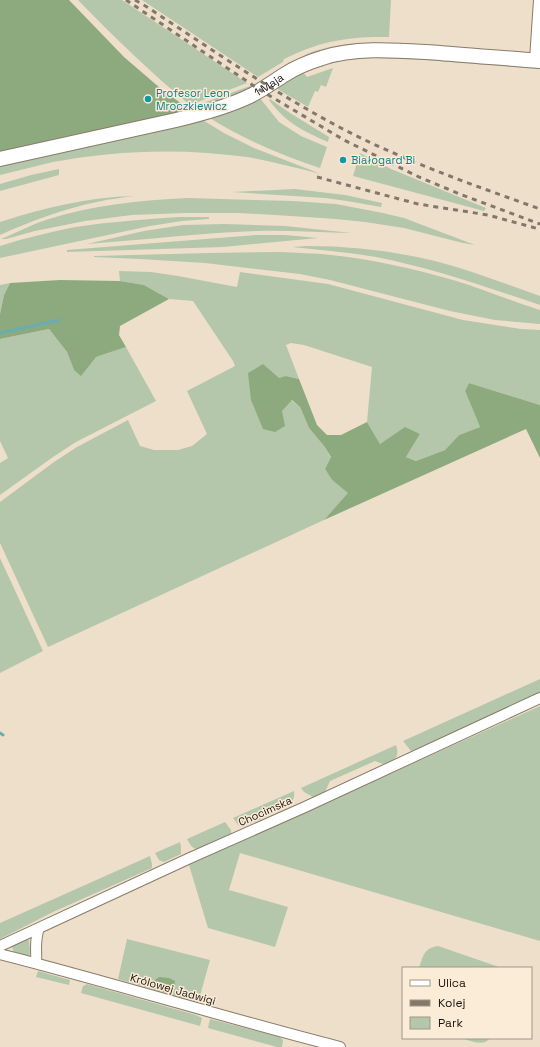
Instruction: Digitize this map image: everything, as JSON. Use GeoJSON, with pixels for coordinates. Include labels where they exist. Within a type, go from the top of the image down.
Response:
{"type":"FeatureCollection","features":[{"type":"Feature","properties":{"kind":"street"},"geometry":{"type":"LineString","coordinates":[[538,61],[539,0]]}},
{"type":"Feature","properties":{"kind":"street","name":"1 Maja"},"geometry":{"type":"LineString","coordinates":[[0,159],[203,114],[251,95],[304,64],[323,57],[343,53],[393,51],[538,61]]}},
{"type":"Feature","properties":{"kind":"street","name":"Chocimska"},"geometry":{"type":"LineString","coordinates":[[0,946],[540,698]]}},
{"type":"Feature","properties":{"kind":"street"},"geometry":{"type":"LineString","coordinates":[[36,963],[36,936],[39,928]]}},
{"type":"Feature","properties":{"kind":"street","name":"Królowej Jadwigi"},"geometry":{"type":"LineString","coordinates":[[0,954],[340,1047]]}},
{"type":"Feature","properties":{"kind":"green space"},"geometry":{"type":"Polygon","coordinates":[[[0,0],[69,0],[124,57],[160,88],[186,107],[169,116],[64,137],[0,153],[0,0]]]}},
{"type":"Feature","properties":{"kind":"green space"},"geometry":{"type":"Polygon","coordinates":[[[78,0],[122,0],[247,83],[190,105],[132,54],[78,0]]]}},
{"type":"Feature","properties":{"kind":"green space"},"geometry":{"type":"Polygon","coordinates":[[[142,0],[391,0],[389,37],[361,37],[322,44],[284,59],[283,62],[258,77],[142,0]]]}},
{"type":"Feature","properties":{"kind":"green space"},"geometry":{"type":"Polygon","coordinates":[[[357,43],[391,43],[391,45],[301,58],[320,49],[357,43]]]}},
{"type":"Feature","properties":{"kind":"green space"},"geometry":{"type":"Polygon","coordinates":[[[458,47],[525,52],[522,54],[458,47]]]}},
{"type":"Feature","properties":{"kind":"green space"},"geometry":{"type":"Polygon","coordinates":[[[375,56],[540,66],[540,69],[425,60],[374,58],[346,60],[316,68],[316,66],[325,62],[375,56]]]}},
{"type":"Feature","properties":{"kind":"green space"},"geometry":{"type":"Polygon","coordinates":[[[333,68],[326,87],[321,85],[318,92],[315,91],[308,107],[274,87],[302,71],[307,77],[333,68]]]}},
{"type":"Feature","properties":{"kind":"green space"},"geometry":{"type":"Polygon","coordinates":[[[250,86],[254,88],[197,110],[192,107],[250,86]]]}},
{"type":"Feature","properties":{"kind":"green space"},"geometry":{"type":"Polygon","coordinates":[[[259,97],[279,122],[301,136],[327,147],[320,168],[262,146],[208,117],[259,97]]]}},
{"type":"Feature","properties":{"kind":"green space"},"geometry":{"type":"Polygon","coordinates":[[[270,99],[329,137],[328,142],[296,126],[275,108],[269,100],[270,99]]]}},
{"type":"Feature","properties":{"kind":"green space"},"geometry":{"type":"Polygon","coordinates":[[[201,119],[224,133],[254,148],[321,174],[247,157],[174,151],[125,153],[77,158],[53,162],[0,175],[0,164],[201,119]]]}},
{"type":"Feature","properties":{"kind":"green space"},"geometry":{"type":"Polygon","coordinates":[[[360,153],[391,169],[486,208],[484,211],[353,176],[360,153]]]}},
{"type":"Feature","properties":{"kind":"green space"},"geometry":{"type":"Polygon","coordinates":[[[59,169],[59,175],[0,191],[0,184],[59,169]]]}},
{"type":"Feature","properties":{"kind":"green space"},"geometry":{"type":"Polygon","coordinates":[[[295,189],[345,195],[382,203],[381,207],[325,198],[232,192],[295,189]]]}},
{"type":"Feature","properties":{"kind":"green space"},"geometry":{"type":"Polygon","coordinates":[[[134,196],[106,200],[72,208],[35,220],[0,235],[0,222],[16,217],[66,204],[134,196]]]}},
{"type":"Feature","properties":{"kind":"green space"},"geometry":{"type":"Polygon","coordinates":[[[188,198],[293,201],[336,204],[404,218],[475,245],[404,228],[365,222],[239,213],[132,215],[85,221],[1,239],[40,222],[98,207],[152,200],[188,198]]]}},
{"type":"Feature","properties":{"kind":"green space"},"geometry":{"type":"Polygon","coordinates":[[[179,217],[209,217],[209,219],[150,226],[0,258],[0,246],[47,233],[75,227],[179,217]]]}},
{"type":"Feature","properties":{"kind":"green space"},"geometry":{"type":"Polygon","coordinates":[[[224,224],[285,226],[352,233],[258,231],[87,244],[144,231],[183,225],[224,224]]]}},
{"type":"Feature","properties":{"kind":"green space"},"geometry":{"type":"Polygon","coordinates":[[[257,235],[285,235],[318,238],[223,247],[67,252],[67,250],[257,235]]]}},
{"type":"Feature","properties":{"kind":"green space"},"geometry":{"type":"Polygon","coordinates":[[[308,246],[372,250],[404,254],[435,261],[475,273],[540,296],[540,305],[459,278],[397,261],[355,254],[292,247],[308,246]]]}},
{"type":"Feature","properties":{"kind":"green space"},"geometry":{"type":"Polygon","coordinates":[[[279,252],[325,254],[362,259],[408,268],[438,276],[540,310],[540,324],[495,320],[450,311],[330,280],[300,274],[205,263],[94,257],[279,252]]]}},
{"type":"Feature","properties":{"kind":"green space"},"geometry":{"type":"Polygon","coordinates":[[[119,271],[151,272],[237,287],[240,272],[328,284],[463,320],[521,329],[540,330],[540,405],[469,383],[465,391],[480,427],[459,435],[445,450],[416,461],[406,457],[420,434],[405,428],[380,444],[367,422],[372,367],[304,345],[291,343],[286,345],[299,379],[286,376],[282,411],[291,400],[300,407],[309,428],[324,446],[331,458],[325,469],[332,480],[349,493],[324,520],[48,647],[0,543],[0,502],[77,447],[128,420],[140,446],[154,450],[178,450],[192,446],[207,434],[187,391],[235,366],[193,301],[169,299],[144,285],[120,281],[119,271]]]}},
{"type":"Feature","properties":{"kind":"green space"},"geometry":{"type":"Polygon","coordinates":[[[60,280],[120,281],[144,285],[169,299],[120,326],[119,335],[126,347],[96,357],[81,376],[74,370],[67,352],[49,329],[0,339],[0,314],[4,295],[10,283],[60,280]]]}},
{"type":"Feature","properties":{"kind":"green space"},"geometry":{"type":"Polygon","coordinates":[[[10,283],[4,295],[0,314],[0,285],[10,283]]]}},
{"type":"Feature","properties":{"kind":"green space"},"geometry":{"type":"Polygon","coordinates":[[[49,329],[67,352],[74,370],[96,357],[126,347],[156,401],[76,442],[0,495],[0,463],[8,458],[0,441],[0,339],[49,329]]]}},
{"type":"Feature","properties":{"kind":"green space"},"geometry":{"type":"Polygon","coordinates":[[[263,364],[279,378],[286,376],[299,379],[317,425],[327,435],[341,435],[367,422],[380,444],[405,427],[420,434],[406,457],[416,461],[445,450],[459,435],[480,427],[465,391],[469,383],[540,405],[540,458],[526,429],[324,520],[348,493],[332,480],[325,469],[331,457],[309,428],[300,407],[292,400],[282,411],[285,426],[275,432],[263,429],[251,400],[248,373],[263,364]]]}},
{"type":"Feature","properties":{"kind":"green space"},"geometry":{"type":"Polygon","coordinates":[[[0,558],[43,651],[0,673],[0,558]]]}},
{"type":"Feature","properties":{"kind":"green space"},"geometry":{"type":"Polygon","coordinates":[[[540,679],[540,694],[418,749],[411,751],[403,741],[540,679]]]}},
{"type":"Feature","properties":{"kind":"green space"},"geometry":{"type":"Polygon","coordinates":[[[540,706],[540,941],[240,853],[229,890],[288,907],[275,947],[208,928],[189,865],[540,706]]]}},
{"type":"Feature","properties":{"kind":"green space"},"geometry":{"type":"Polygon","coordinates":[[[396,745],[396,758],[385,765],[375,761],[330,781],[325,792],[313,797],[304,792],[301,788],[396,745]]]}},
{"type":"Feature","properties":{"kind":"green space"},"geometry":{"type":"Polygon","coordinates":[[[294,791],[292,803],[289,806],[243,827],[239,826],[233,818],[294,791]]]}},
{"type":"Feature","properties":{"kind":"green space"},"geometry":{"type":"Polygon","coordinates":[[[225,822],[231,830],[231,834],[197,849],[192,847],[187,839],[225,822]]]}},
{"type":"Feature","properties":{"kind":"green space"},"geometry":{"type":"Polygon","coordinates":[[[180,842],[181,854],[164,862],[159,860],[155,853],[180,842]]]}},
{"type":"Feature","properties":{"kind":"green space"},"geometry":{"type":"Polygon","coordinates":[[[150,856],[152,868],[53,912],[0,939],[0,923],[150,856]]]}},
{"type":"Feature","properties":{"kind":"green space"},"geometry":{"type":"Polygon","coordinates":[[[27,939],[29,940],[29,956],[14,952],[12,947],[14,945],[27,939]]]}},
{"type":"Feature","properties":{"kind":"green space"},"geometry":{"type":"Polygon","coordinates":[[[127,939],[210,960],[198,1003],[118,979],[127,939]]]}},
{"type":"Feature","properties":{"kind":"green space"},"geometry":{"type":"Polygon","coordinates":[[[438,946],[499,967],[419,967],[425,953],[433,947],[438,946]]]}},
{"type":"Feature","properties":{"kind":"green space"},"geometry":{"type":"Polygon","coordinates":[[[38,971],[70,980],[69,985],[36,977],[38,971]]]}},
{"type":"Feature","properties":{"kind":"green space"},"geometry":{"type":"Polygon","coordinates":[[[159,977],[169,978],[175,981],[174,989],[168,993],[153,987],[155,980],[159,977]]]}},
{"type":"Feature","properties":{"kind":"green space"},"geometry":{"type":"Polygon","coordinates":[[[87,984],[196,1015],[202,1018],[200,1026],[81,993],[83,986],[87,984]]]}},
{"type":"Feature","properties":{"kind":"green space"},"geometry":{"type":"Polygon","coordinates":[[[210,1019],[280,1037],[283,1040],[282,1047],[277,1047],[208,1028],[210,1019]]]}},
{"type":"Feature","properties":{"kind":"green space"},"geometry":{"type":"Polygon","coordinates":[[[464,1039],[489,1039],[481,1043],[464,1039]]]}},
{"type":"Feature","properties":{"kind":"waterway"},"geometry":{"type":"LineString","coordinates":[[0,333],[59,320]]}},
{"type":"Feature","properties":{"kind":"railway"},"geometry":{"type":"LineString","coordinates":[[126,0],[260,90],[344,140],[419,177],[462,195],[540,224]]}},
{"type":"Feature","properties":{"kind":"railway"},"geometry":{"type":"LineString","coordinates":[[135,0],[267,85],[341,128],[414,162],[464,182],[540,209]]}},
{"type":"Feature","properties":{"kind":"railway"},"geometry":{"type":"LineString","coordinates":[[317,177],[418,204],[488,215],[539,229]]}},
{"type":"Feature","properties":{"kind":"place","name":"Profesor Leon Mroczkiewicz"},"geometry":{"type":"Point","coordinates":[148,99]}},
{"type":"Feature","properties":{"kind":"place","name":"Białogard Bi"},"geometry":{"type":"Point","coordinates":[343,160]}}]}
